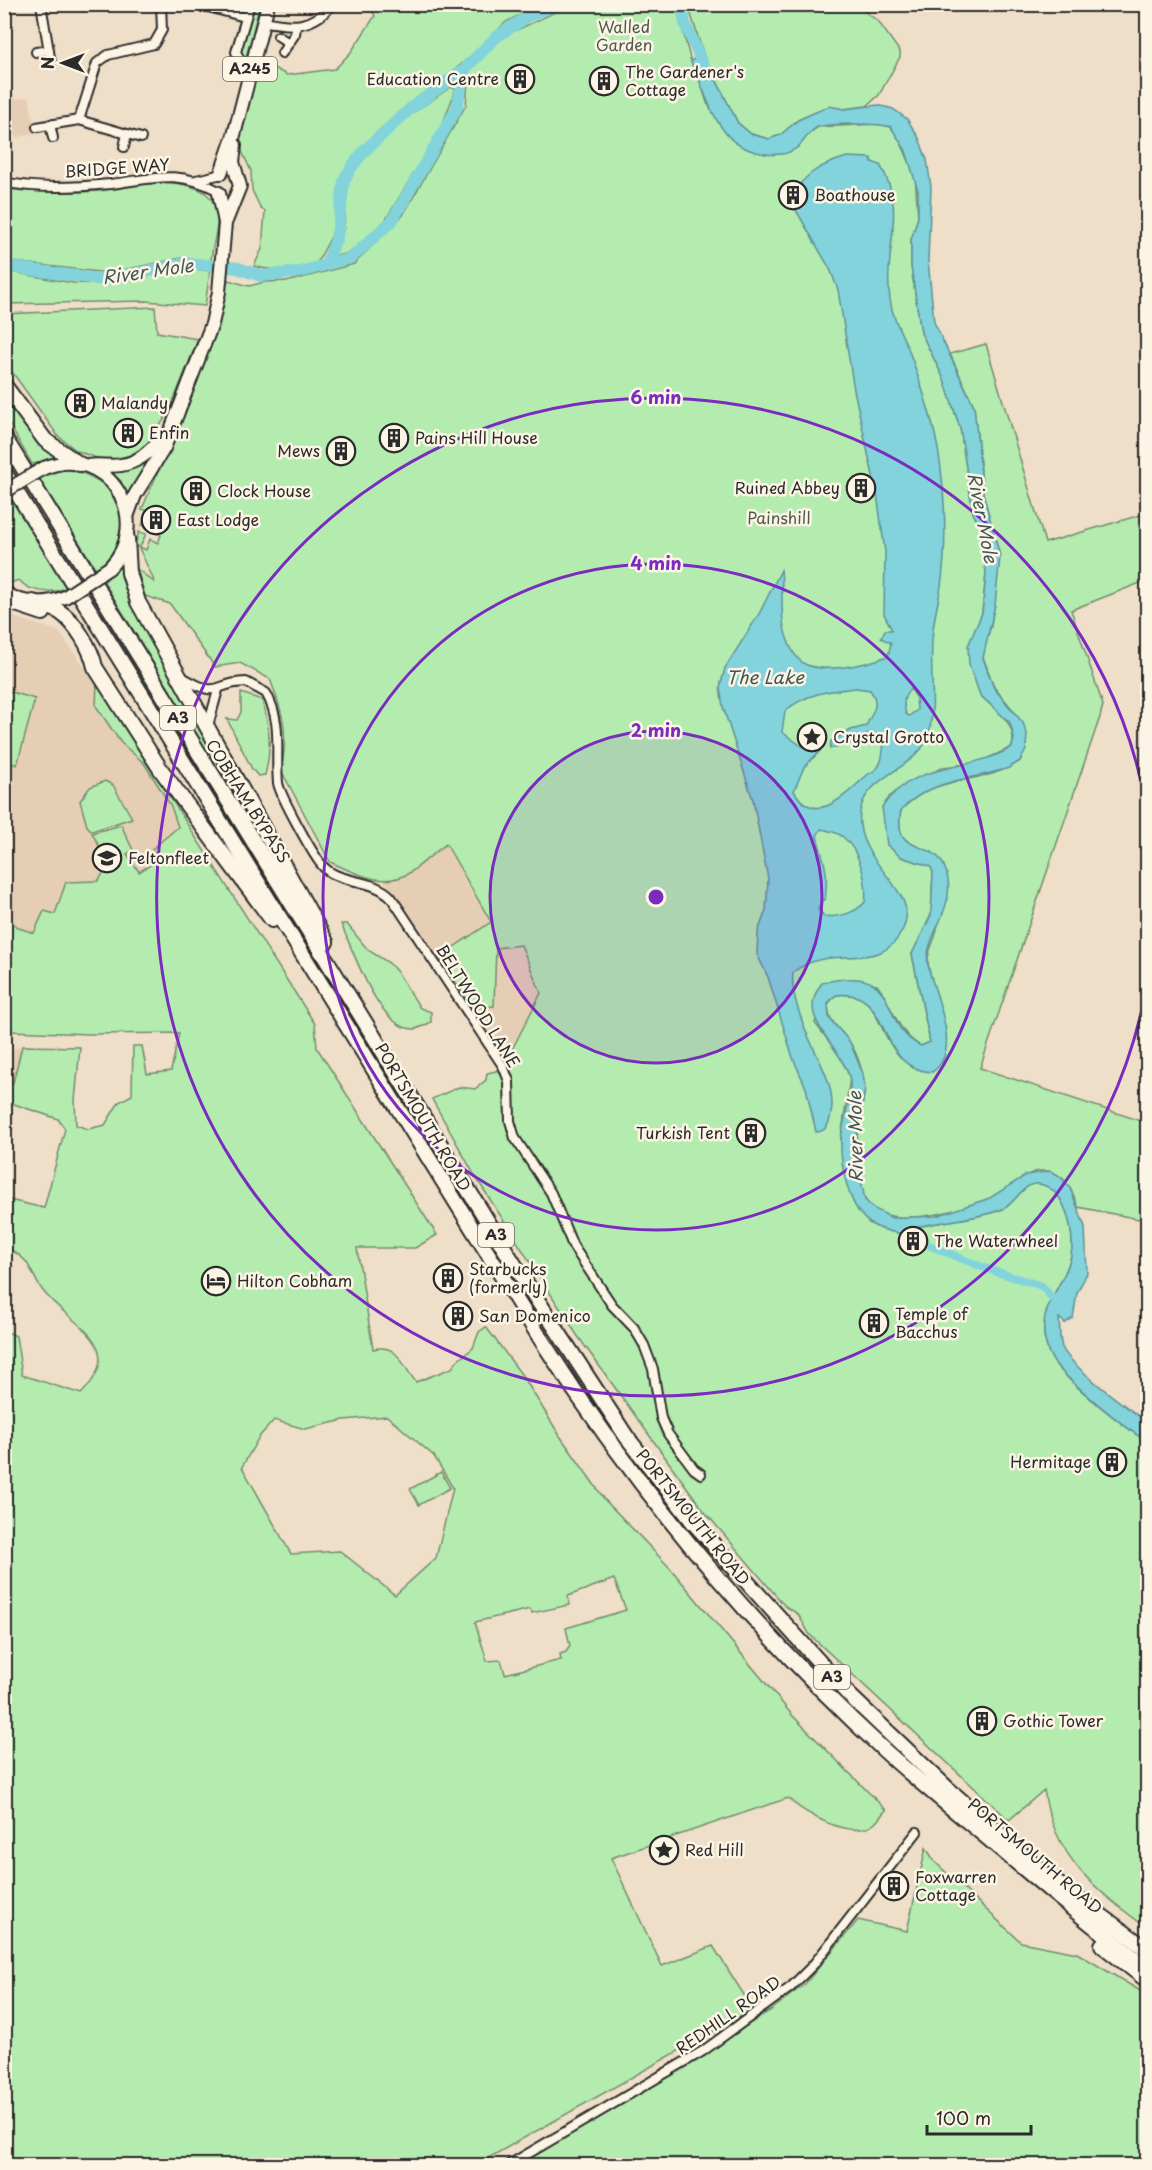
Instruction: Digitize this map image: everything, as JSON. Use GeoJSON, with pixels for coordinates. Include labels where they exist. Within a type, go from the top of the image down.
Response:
{"type":"FeatureCollection","features":[{"type":"Feature","properties":{"kind":"highway"},"geometry":{"type":"LineString","coordinates":[[4,385],[45,440],[83,465]]}},
{"type":"Feature","properties":{"kind":"highway","name":"COBHAM BYPASS"},"geometry":{"type":"LineString","coordinates":[[4,437],[351,998]]}},
{"type":"Feature","properties":{"kind":"highway","name":"COBHAM BYPASS"},"geometry":{"type":"LineString","coordinates":[[4,472],[326,991]]}},
{"type":"Feature","properties":{"kind":"highway"},"geometry":{"type":"LineString","coordinates":[[127,538],[129,573],[133,591],[334,957],[351,998]]}},
{"type":"Feature","properties":{"kind":"highway"},"geometry":{"type":"LineString","coordinates":[[7,597],[60,622],[95,667],[161,770],[326,991]]}},
{"type":"Feature","properties":{"kind":"highway"},"geometry":{"type":"LineString","coordinates":[[33,602],[55,610],[67,618],[93,657],[95,667]]}},
{"type":"Feature","properties":{"kind":"highway","name":"PORTSMOUTH ROAD"},"geometry":{"type":"LineString","coordinates":[[326,991],[550,1354],[587,1408],[684,1536],[789,1656],[886,1751],[1083,1919],[1148,1968]]}},
{"type":"Feature","properties":{"kind":"highway","name":"PORTSMOUTH ROAD"},"geometry":{"type":"LineString","coordinates":[[351,998],[577,1363],[626,1436],[693,1522],[799,1642],[877,1723],[1047,1876],[1148,1950]]}},
{"type":"Feature","properties":{"kind":"highway","name":"A3"},"geometry":{"type":"LineString","coordinates":[[1083,1919],[1095,1939],[1148,1981]]}},
{"type":"Feature","properties":{"kind":"main road","name":"A245"},"geometry":{"type":"LineString","coordinates":[[234,135],[268,4]]}},
{"type":"Feature","properties":{"kind":"main road"},"geometry":{"type":"LineString","coordinates":[[7,597],[33,602],[53,601],[64,597],[109,568],[117,559],[127,538],[128,514],[135,495],[160,456],[206,345],[219,292],[225,223],[240,186],[236,174],[234,135]]}},
{"type":"Feature","properties":{"kind":"main road"},"geometry":{"type":"LineString","coordinates":[[225,223],[215,184],[234,135]]}},
{"type":"Feature","properties":{"kind":"main road"},"geometry":{"type":"LineString","coordinates":[[219,174],[227,170],[236,174]]}},
{"type":"Feature","properties":{"kind":"main road"},"geometry":{"type":"LineString","coordinates":[[218,191],[228,196],[235,194]]}},
{"type":"Feature","properties":{"kind":"main road"},"geometry":{"type":"LineString","coordinates":[[4,492],[44,468],[83,465],[118,466],[135,461],[149,453],[168,433]]}},
{"type":"Feature","properties":{"kind":"main road"},"geometry":{"type":"LineString","coordinates":[[83,465],[113,484],[128,514]]}},
{"type":"Feature","properties":{"kind":"street"},"geometry":{"type":"LineString","coordinates":[[41,4],[51,63]]}},
{"type":"Feature","properties":{"kind":"street"},"geometry":{"type":"LineString","coordinates":[[80,120],[92,73],[100,59],[112,54],[147,48],[158,41],[162,30],[160,4]]}},
{"type":"Feature","properties":{"kind":"street"},"geometry":{"type":"LineString","coordinates":[[197,4],[245,17]]}},
{"type":"Feature","properties":{"kind":"street"},"geometry":{"type":"LineString","coordinates":[[250,4],[236,52],[242,63],[250,67]]}},
{"type":"Feature","properties":{"kind":"street"},"geometry":{"type":"LineString","coordinates":[[263,21],[296,27],[314,21],[333,4]]}},
{"type":"Feature","properties":{"kind":"street"},"geometry":{"type":"LineString","coordinates":[[282,53],[296,27]]}},
{"type":"Feature","properties":{"kind":"street"},"geometry":{"type":"LineString","coordinates":[[278,36],[289,43]]}},
{"type":"Feature","properties":{"kind":"street"},"geometry":{"type":"LineString","coordinates":[[36,52],[49,50]]}},
{"type":"Feature","properties":{"kind":"street"},"geometry":{"type":"LineString","coordinates":[[37,127],[80,120],[141,138]]}},
{"type":"Feature","properties":{"kind":"street"},"geometry":{"type":"LineString","coordinates":[[50,124],[53,138]]}},
{"type":"Feature","properties":{"kind":"street"},"geometry":{"type":"LineString","coordinates":[[124,147],[127,134]]}},
{"type":"Feature","properties":{"kind":"street","name":"BRIDGE WAY"},"geometry":{"type":"LineString","coordinates":[[196,180],[219,174]]}},
{"type":"Feature","properties":{"kind":"street","name":"BRIDGE WAY"},"geometry":{"type":"LineString","coordinates":[[4,182],[28,186],[98,185],[170,176],[196,180],[218,191]]}},
{"type":"Feature","properties":{"kind":"street"},"geometry":{"type":"LineString","coordinates":[[178,675],[203,689],[218,690],[208,726]]}},
{"type":"Feature","properties":{"kind":"street","name":"BELTWOOD LANE"},"geometry":{"type":"LineString","coordinates":[[218,690],[246,682],[258,686],[266,693],[278,725],[280,792],[321,864],[334,874],[380,888],[391,897],[503,1066],[509,1081],[510,1121],[515,1138],[551,1193],[573,1246],[612,1305],[634,1328],[644,1345],[653,1369],[661,1418],[668,1434],[694,1469],[701,1474]]}},
{"type":"Feature","properties":{"kind":"street","name":"REDHILL ROAD"},"geometry":{"type":"LineString","coordinates":[[507,2166],[704,2051],[791,1987],[813,1965],[917,1832]]}},
{"type":"Feature","properties":{"kind":"shaded area"},"geometry":{"type":"Polygon","coordinates":[[[29,97],[35,132],[16,138],[9,100],[29,97]]]}},
{"type":"Feature","properties":{"kind":"shaded area","name":"Feltonfleet"},"geometry":{"type":"Polygon","coordinates":[[[4,614],[58,631],[97,683],[315,1024],[317,1032],[308,1030],[90,1034],[11,1031],[5,1027],[4,614]]]}},
{"type":"Feature","properties":{"kind":"shaded area"},"geometry":{"type":"Polygon","coordinates":[[[445,844],[491,922],[439,957],[384,881],[395,881],[410,873],[445,844]]]}},
{"type":"Feature","properties":{"kind":"shaded area"},"geometry":{"type":"Polygon","coordinates":[[[521,945],[541,993],[504,1061],[473,1008],[494,1006],[496,948],[521,945]]]}},
{"type":"Feature","properties":{"kind":"shaded area"},"geometry":{"type":"Polygon","coordinates":[[[22,1046],[13,1083],[5,1082],[4,1052],[22,1046]]]}},
{"type":"Feature","properties":{"kind":"green space"},"geometry":{"type":"Polygon","coordinates":[[[252,5],[260,5],[246,57],[243,59],[238,52],[252,5]]]}},
{"type":"Feature","properties":{"kind":"green space"},"geometry":{"type":"Polygon","coordinates":[[[369,5],[539,5],[506,22],[464,62],[376,133],[342,173],[332,235],[317,263],[286,270],[254,266],[262,249],[265,211],[261,209],[252,190],[251,171],[240,147],[239,127],[258,60],[287,75],[335,69],[351,52],[375,16],[369,5]]]}},
{"type":"Feature","properties":{"kind":"green space","name":"Painshill"},"geometry":{"type":"Polygon","coordinates":[[[676,5],[691,62],[700,80],[707,103],[731,139],[798,147],[805,136],[818,127],[879,124],[891,127],[899,138],[915,175],[918,217],[911,240],[911,266],[921,332],[944,379],[960,428],[973,513],[982,530],[986,574],[982,613],[977,627],[980,695],[1008,724],[1012,731],[1012,747],[978,763],[943,767],[889,797],[901,857],[930,866],[933,872],[931,915],[912,954],[930,1042],[921,1046],[913,1041],[901,1027],[877,985],[830,981],[815,1023],[840,1056],[850,1078],[841,1138],[846,1178],[854,1203],[869,1223],[897,1233],[990,1213],[1012,1203],[1024,1189],[1034,1183],[1049,1187],[1067,1213],[1072,1236],[1071,1256],[1044,1321],[1047,1348],[1054,1362],[1072,1382],[1147,1442],[1147,1928],[1095,1886],[1068,1854],[1049,1814],[1044,1790],[1009,1820],[810,1635],[798,1614],[785,1606],[704,1511],[577,1335],[475,1176],[432,1099],[459,1087],[475,1089],[486,1080],[487,1073],[496,1071],[509,1055],[541,993],[521,945],[496,948],[494,1006],[473,1008],[439,957],[491,922],[446,844],[409,873],[390,880],[370,878],[330,862],[281,770],[284,745],[283,723],[270,679],[240,663],[215,667],[170,604],[145,596],[137,569],[155,583],[139,548],[135,545],[139,532],[146,534],[140,547],[146,550],[150,539],[158,543],[161,535],[142,525],[148,511],[142,509],[200,373],[228,280],[249,286],[265,282],[290,281],[354,264],[403,215],[466,105],[469,69],[500,38],[568,6],[676,5]]]}},
{"type":"Feature","properties":{"kind":"green space"},"geometry":{"type":"Polygon","coordinates":[[[688,5],[855,5],[878,21],[900,52],[900,57],[879,95],[867,106],[843,109],[829,107],[798,120],[781,135],[769,139],[751,134],[738,123],[704,56],[688,5]]]}},
{"type":"Feature","properties":{"kind":"green space"},"geometry":{"type":"Polygon","coordinates":[[[451,87],[455,89],[454,94],[441,128],[385,221],[349,253],[335,256],[344,227],[348,182],[356,167],[397,124],[451,87]]]}},
{"type":"Feature","properties":{"kind":"green space"},"geometry":{"type":"Polygon","coordinates":[[[152,181],[196,188],[212,200],[217,224],[211,261],[181,258],[108,273],[5,261],[4,189],[79,192],[116,189],[152,181]]]}},
{"type":"Feature","properties":{"kind":"green space"},"geometry":{"type":"Polygon","coordinates":[[[185,268],[210,271],[205,306],[146,301],[5,304],[5,271],[73,283],[109,284],[185,268]]]}},
{"type":"Feature","properties":{"kind":"green space"},"geometry":{"type":"Polygon","coordinates":[[[155,307],[157,332],[198,339],[169,412],[147,445],[135,454],[117,460],[102,460],[77,451],[58,436],[5,362],[5,314],[155,307]]]}},
{"type":"Feature","properties":{"kind":"green space"},"geometry":{"type":"Polygon","coordinates":[[[986,344],[1045,543],[1147,513],[1148,580],[1071,610],[1103,705],[980,1068],[1147,1123],[1147,1216],[1139,1219],[1078,1207],[1071,1190],[1063,1179],[1047,1171],[1032,1173],[991,1198],[943,1213],[904,1217],[887,1215],[873,1208],[864,1197],[858,1166],[857,1134],[864,1090],[862,1073],[855,1051],[832,1020],[828,1010],[828,1004],[836,995],[860,997],[873,1010],[893,1048],[913,1068],[942,1062],[946,1037],[928,962],[937,927],[932,852],[905,839],[900,828],[901,810],[931,789],[990,774],[1020,761],[1014,711],[994,687],[983,657],[991,626],[1000,556],[983,494],[974,406],[950,354],[986,344]]]}},
{"type":"Feature","properties":{"kind":"green space"},"geometry":{"type":"Polygon","coordinates":[[[4,399],[38,442],[64,458],[32,464],[5,417],[4,399]]]}},
{"type":"Feature","properties":{"kind":"green space"},"geometry":{"type":"Polygon","coordinates":[[[152,454],[125,499],[121,481],[102,467],[152,454]]]}},
{"type":"Feature","properties":{"kind":"green space"},"geometry":{"type":"Polygon","coordinates":[[[65,468],[86,475],[105,486],[119,503],[123,514],[124,530],[114,558],[96,569],[39,479],[65,468]]]}},
{"type":"Feature","properties":{"kind":"green space"},"geometry":{"type":"Polygon","coordinates":[[[11,496],[66,588],[54,591],[35,590],[19,580],[10,583],[5,577],[4,500],[11,496]]]}},
{"type":"Feature","properties":{"kind":"green space"},"geometry":{"type":"Polygon","coordinates":[[[124,557],[124,566],[232,781],[227,784],[104,582],[124,557]]]}},
{"type":"Feature","properties":{"kind":"green space"},"geometry":{"type":"Polygon","coordinates":[[[97,683],[315,1024],[317,1048],[437,1235],[415,1248],[357,1248],[373,1349],[389,1349],[399,1357],[416,1382],[452,1368],[473,1348],[479,1332],[486,1327],[524,1378],[560,1436],[605,1500],[670,1568],[793,1716],[886,1810],[874,1824],[854,1829],[816,1818],[788,1798],[611,1858],[662,1966],[713,1946],[753,2009],[476,2165],[5,2165],[5,1331],[16,1336],[22,1375],[81,1394],[95,1376],[100,1361],[98,1348],[90,1336],[43,1291],[26,1261],[5,1247],[5,1199],[44,1208],[65,1129],[58,1119],[8,1102],[10,1094],[5,1093],[5,1082],[13,1083],[22,1046],[80,1047],[75,1101],[76,1125],[88,1129],[105,1125],[119,1102],[132,1095],[133,1046],[142,1046],[147,1074],[171,1071],[179,1033],[90,1034],[11,1031],[5,1027],[4,915],[19,928],[34,933],[44,911],[55,914],[66,882],[98,881],[109,865],[92,833],[121,825],[133,850],[127,854],[139,872],[160,859],[152,849],[178,827],[171,806],[144,763],[121,743],[96,706],[97,683]],[[387,1416],[344,1420],[305,1429],[274,1420],[259,1437],[242,1467],[291,1554],[340,1551],[395,1595],[436,1558],[453,1488],[434,1456],[387,1416]],[[614,1579],[568,1596],[569,1605],[532,1613],[530,1609],[475,1622],[487,1661],[501,1660],[505,1674],[561,1660],[560,1654],[566,1652],[570,1646],[566,1628],[626,1610],[614,1579]]]}},
{"type":"Feature","properties":{"kind":"green space"},"geometry":{"type":"Polygon","coordinates":[[[5,690],[35,699],[17,765],[5,761],[5,690]]]}},
{"type":"Feature","properties":{"kind":"green space"},"geometry":{"type":"Polygon","coordinates":[[[241,693],[262,700],[269,738],[269,756],[265,775],[258,776],[252,769],[227,719],[237,720],[241,712],[241,693]]]}},
{"type":"Feature","properties":{"kind":"green space"},"geometry":{"type":"Polygon","coordinates":[[[105,781],[113,785],[132,818],[92,831],[87,826],[80,801],[90,787],[105,781]]]}},
{"type":"Feature","properties":{"kind":"green space"},"geometry":{"type":"Polygon","coordinates":[[[341,924],[347,924],[368,950],[389,963],[420,1008],[431,1012],[431,1022],[413,1029],[400,1025],[389,1016],[369,987],[341,924]]]}},
{"type":"Feature","properties":{"kind":"green space"},"geometry":{"type":"Polygon","coordinates":[[[441,1472],[450,1488],[419,1505],[410,1489],[441,1472]]]}},
{"type":"Feature","properties":{"kind":"green space"},"geometry":{"type":"Polygon","coordinates":[[[926,1848],[935,1862],[1021,1942],[1077,1953],[1147,1995],[1147,2165],[517,2166],[770,2011],[805,1984],[858,1920],[907,1931],[926,1848]]]}},
{"type":"Feature","properties":{"kind":"water"},"geometry":{"type":"Polygon","coordinates":[[[697,55],[704,56],[738,123],[751,134],[769,139],[780,135],[798,120],[829,106],[844,109],[878,105],[893,109],[907,119],[919,138],[927,160],[931,187],[928,260],[934,322],[974,406],[983,493],[1000,556],[995,605],[983,658],[994,688],[1023,723],[1027,734],[1026,750],[1020,761],[1009,768],[938,786],[925,792],[901,810],[902,835],[908,841],[932,852],[939,858],[945,868],[948,882],[945,908],[928,954],[928,965],[946,1037],[946,1050],[941,1063],[932,1072],[913,1068],[900,1058],[877,1015],[868,1003],[855,996],[836,995],[828,1003],[829,1018],[850,1042],[863,1074],[865,1089],[857,1134],[858,1164],[865,1200],[873,1208],[892,1218],[936,1216],[990,1198],[1026,1175],[1050,1171],[1062,1178],[1070,1188],[1085,1227],[1087,1273],[1077,1293],[1073,1318],[1065,1323],[1059,1318],[1062,1347],[1087,1375],[1147,1422],[1147,1442],[1084,1393],[1050,1356],[1045,1340],[1044,1321],[1050,1302],[1068,1266],[1072,1236],[1062,1203],[1049,1188],[1034,1184],[1024,1189],[1012,1203],[1003,1209],[897,1233],[877,1227],[863,1217],[856,1208],[847,1186],[842,1162],[841,1140],[850,1083],[844,1064],[816,1019],[813,1008],[815,996],[822,983],[849,979],[867,981],[878,988],[886,998],[898,1024],[907,1036],[921,1046],[930,1042],[912,954],[931,915],[933,872],[930,866],[901,857],[887,845],[882,807],[895,792],[910,781],[926,774],[995,755],[1012,747],[1014,738],[1010,723],[980,695],[969,664],[968,646],[982,613],[986,574],[982,530],[973,513],[960,428],[944,379],[921,333],[911,266],[911,240],[918,217],[918,191],[906,151],[891,127],[866,124],[818,127],[799,146],[784,154],[764,154],[745,148],[731,139],[718,122],[691,62],[697,55]]]}},
{"type":"Feature","properties":{"kind":"water","name":"The Lake"},"geometry":{"type":"Polygon","coordinates":[[[847,157],[871,158],[872,162],[880,165],[888,181],[894,214],[889,264],[891,306],[919,378],[934,430],[941,467],[945,528],[941,586],[932,636],[932,711],[929,733],[924,745],[915,756],[871,789],[860,813],[861,831],[867,847],[904,902],[906,916],[902,931],[894,943],[873,955],[822,959],[802,966],[793,973],[797,1007],[825,1073],[832,1097],[828,1124],[823,1130],[816,1132],[806,1088],[793,1058],[768,977],[757,954],[758,932],[766,910],[768,879],[753,800],[723,707],[720,687],[725,668],[759,614],[781,570],[784,627],[793,652],[802,662],[816,667],[837,668],[870,662],[888,656],[891,643],[881,638],[885,630],[892,630],[884,614],[885,552],[877,494],[854,390],[838,290],[830,269],[789,198],[801,182],[820,167],[847,157]],[[856,688],[827,692],[801,700],[785,711],[782,732],[803,747],[817,743],[821,750],[804,767],[794,791],[803,802],[812,807],[831,804],[876,770],[881,760],[883,747],[882,736],[870,733],[855,742],[830,749],[831,741],[851,730],[866,726],[875,700],[870,690],[856,688]],[[911,689],[904,700],[906,714],[909,716],[917,710],[916,697],[911,689]],[[821,829],[817,836],[826,881],[825,900],[818,909],[824,916],[852,912],[865,902],[866,894],[864,876],[858,858],[849,843],[838,834],[821,829]]]}},
{"type":"Feature","properties":{"kind":"waterway","name":"River Mole"},"geometry":{"type":"LineString","coordinates":[[326,265],[337,237],[344,181],[364,151],[411,108],[464,70],[496,37],[530,15],[560,4]]}},
{"type":"Feature","properties":{"kind":"waterway","name":"River Mole"},"geometry":{"type":"LineString","coordinates":[[682,4],[685,23],[705,70]]}},
{"type":"Feature","properties":{"kind":"waterway","name":"River Mole"},"geometry":{"type":"LineString","coordinates":[[4,266],[104,280],[186,263],[238,268],[261,276],[300,272],[351,258],[392,221],[457,108],[464,70]]}},
{"type":"Feature","properties":{"kind":"waterway"},"geometry":{"type":"LineString","coordinates":[[898,1224],[903,1232],[931,1246],[987,1269],[1042,1286],[1057,1304]]}},
{"type":"Feature","properties":{"kind":"place","name":"Education Centre"},"geometry":{"type":"Point","coordinates":[520,79]}},
{"type":"Feature","properties":{"kind":"place","name":"The Gardener's Cottage"},"geometry":{"type":"Point","coordinates":[604,81]}},
{"type":"Feature","properties":{"kind":"place","name":"Boathouse"},"geometry":{"type":"Point","coordinates":[793,195]}},
{"type":"Feature","properties":{"kind":"place","name":"Malandy"},"geometry":{"type":"Point","coordinates":[80,403]}},
{"type":"Feature","properties":{"kind":"place","name":"Enfin"},"geometry":{"type":"Point","coordinates":[128,433]}},
{"type":"Feature","properties":{"kind":"place","name":"Pains Hill House"},"geometry":{"type":"Point","coordinates":[394,438]}},
{"type":"Feature","properties":{"kind":"place","name":"Mews"},"geometry":{"type":"Point","coordinates":[341,451]}},
{"type":"Feature","properties":{"kind":"place","name":"Ruined Abbey"},"geometry":{"type":"Point","coordinates":[861,488]}},
{"type":"Feature","properties":{"kind":"place","name":"Clock House"},"geometry":{"type":"Point","coordinates":[196,491]}},
{"type":"Feature","properties":{"kind":"place","name":"East Lodge"},"geometry":{"type":"Point","coordinates":[156,520]}},
{"type":"Feature","properties":{"kind":"place","name":"Crystal Grotto"},"geometry":{"type":"Point","coordinates":[812,737]}},
{"type":"Feature","properties":{"kind":"place","name":"Feltonfleet"},"geometry":{"type":"Point","coordinates":[107,858]}},
{"type":"Feature","properties":{"kind":"place","name":"Turkish Tent"},"geometry":{"type":"Point","coordinates":[751,1133]}},
{"type":"Feature","properties":{"kind":"place","name":"The Waterwheel"},"geometry":{"type":"Point","coordinates":[913,1241]}},
{"type":"Feature","properties":{"kind":"place","name":"Starbucks (formerly)"},"geometry":{"type":"Point","coordinates":[448,1278]}},
{"type":"Feature","properties":{"kind":"place","name":"Hilton Cobham"},"geometry":{"type":"Point","coordinates":[216,1281]}},
{"type":"Feature","properties":{"kind":"place","name":"San Domenico"},"geometry":{"type":"Point","coordinates":[458,1316]}},
{"type":"Feature","properties":{"kind":"place","name":"Temple of Bacchus"},"geometry":{"type":"Point","coordinates":[874,1323]}},
{"type":"Feature","properties":{"kind":"place","name":"Hermitage"},"geometry":{"type":"Point","coordinates":[1112,1462]}},
{"type":"Feature","properties":{"kind":"place","name":"Gothic Tower"},"geometry":{"type":"Point","coordinates":[982,1721]}},
{"type":"Feature","properties":{"kind":"place","name":"Red Hill"},"geometry":{"type":"Point","coordinates":[664,1850]}},
{"type":"Feature","properties":{"kind":"place","name":"Foxwarren Cottage"},"geometry":{"type":"Point","coordinates":[894,1886]}},
{"type":"Feature","properties":{"kind":"park label","name":"Walled Garden"},"geometry":{"type":"Point","coordinates":[624,36]}}]}
